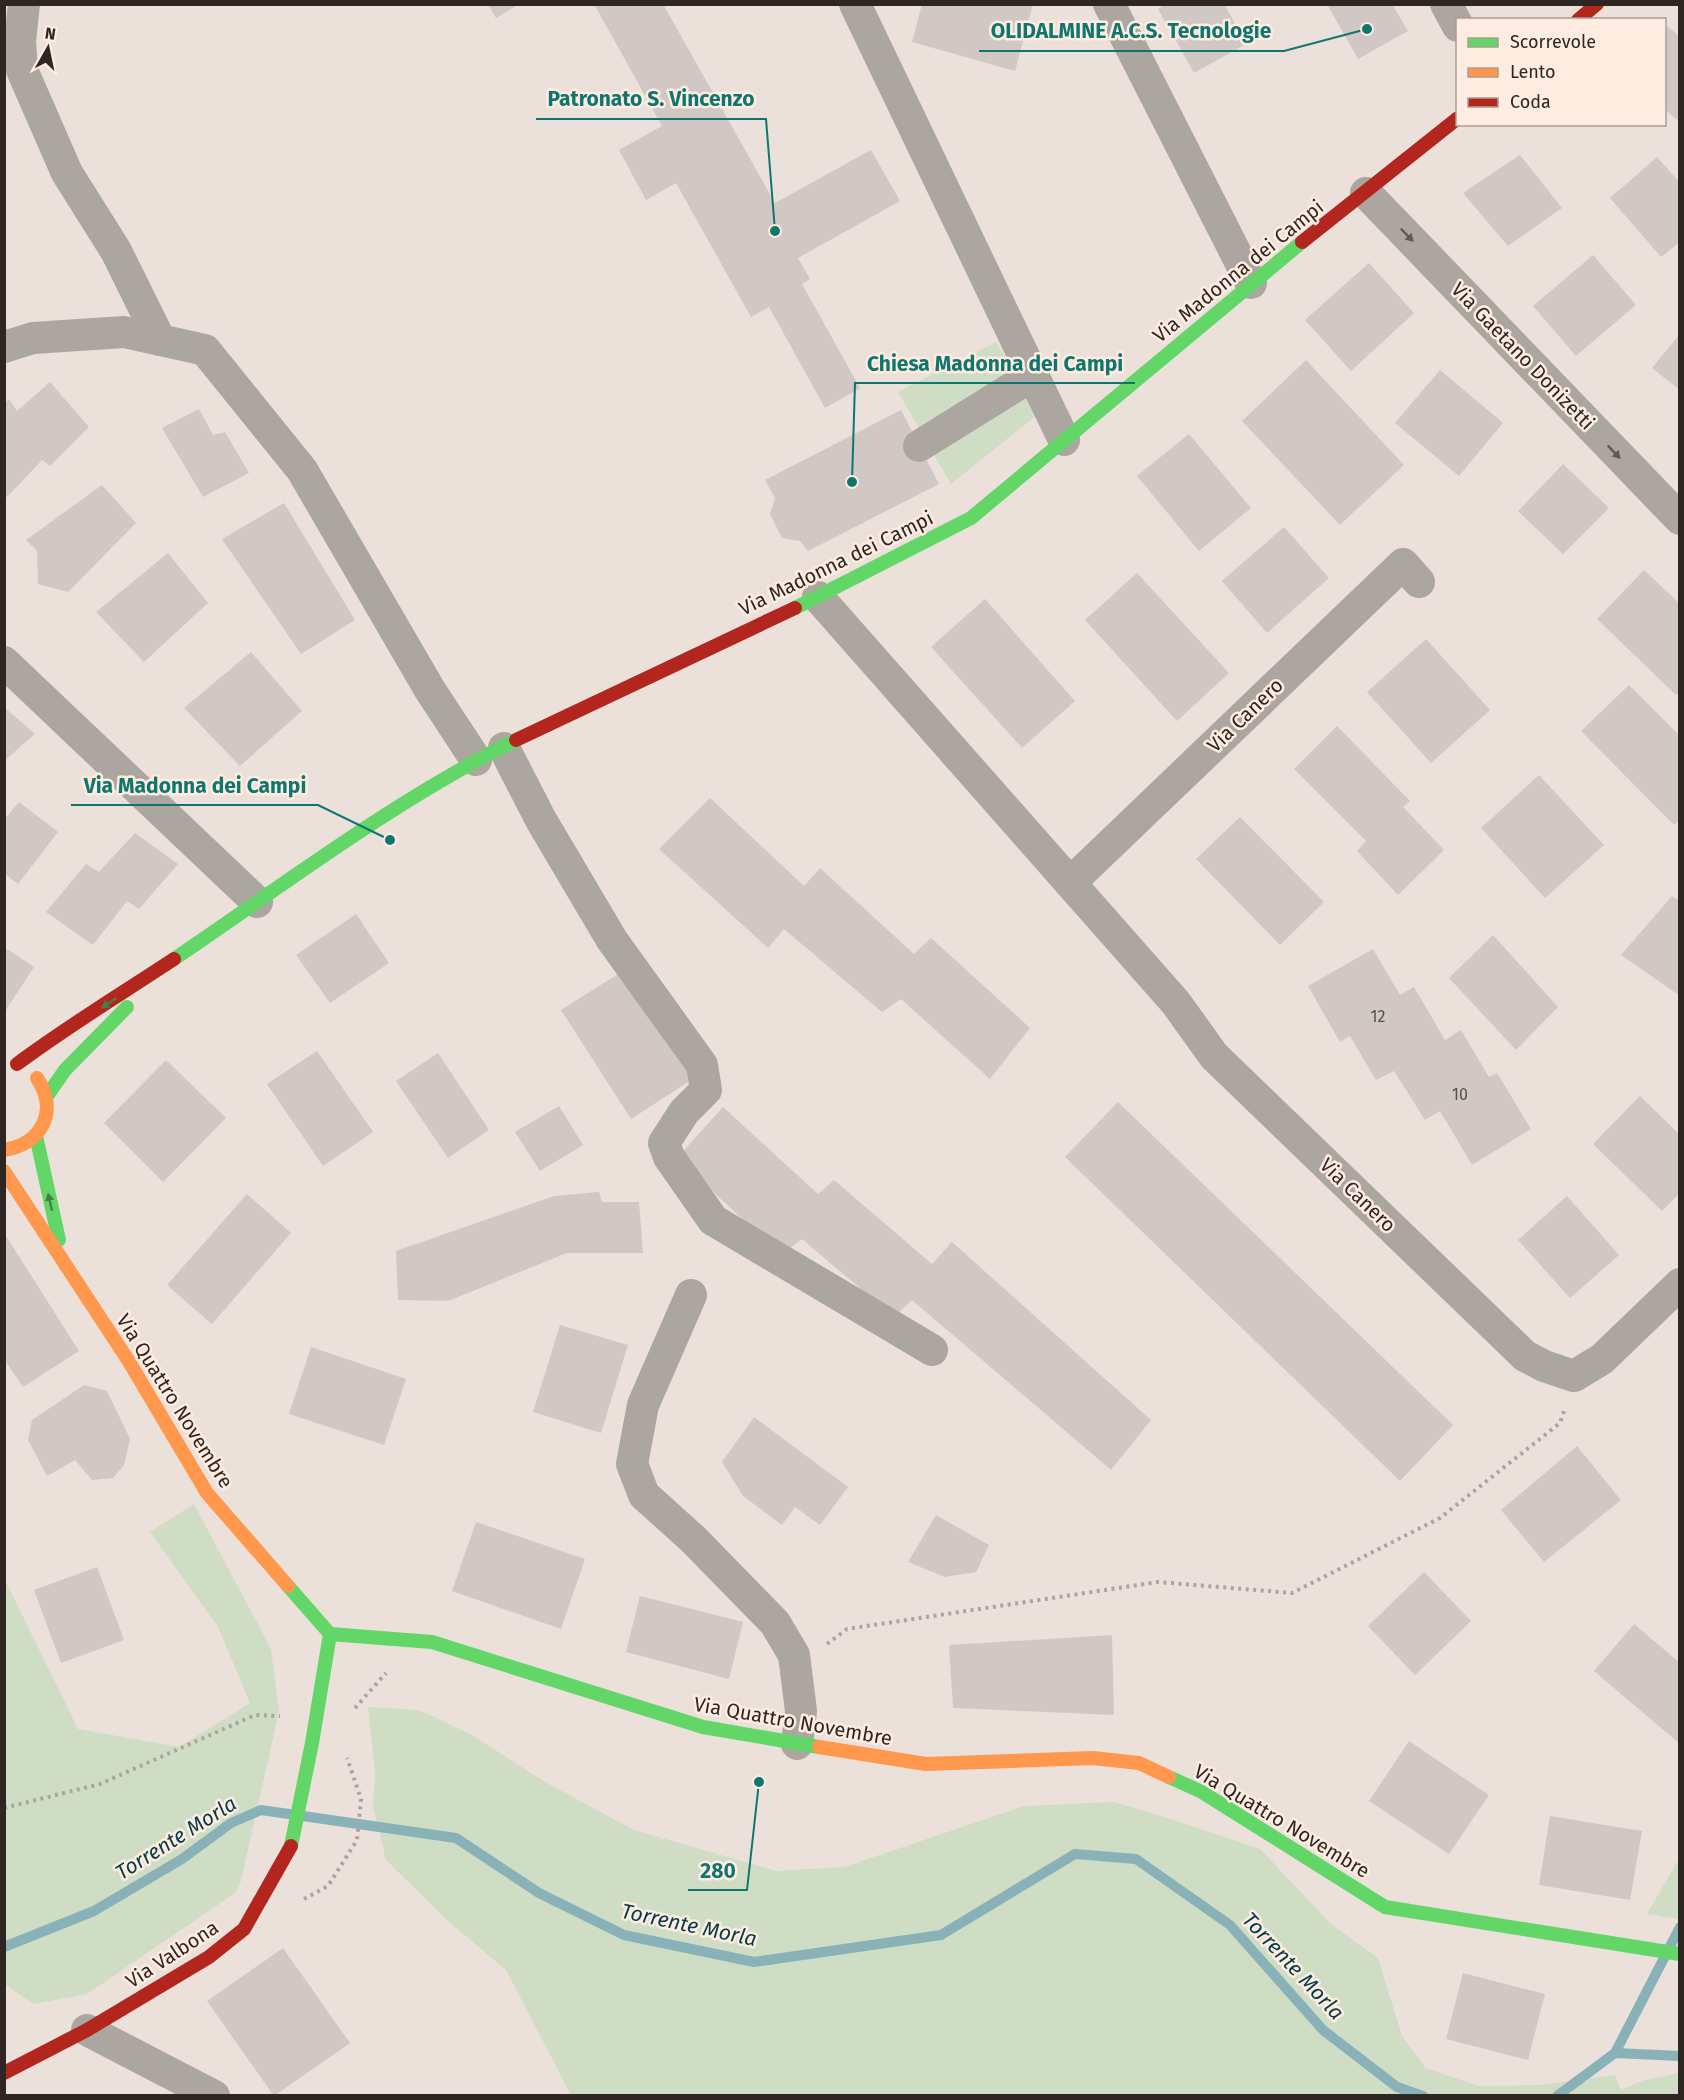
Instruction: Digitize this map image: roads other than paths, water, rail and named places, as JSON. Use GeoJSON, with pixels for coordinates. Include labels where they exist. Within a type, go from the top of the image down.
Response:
{"type":"FeatureCollection","features":[{"type":"Feature","properties":{"kind":"street"},"geometry":{"type":"LineString","coordinates":[[24,4],[20,40],[22,70],[67,173],[116,251],[160,340]]}},
{"type":"Feature","properties":{"kind":"street"},"geometry":{"type":"LineString","coordinates":[[855,4],[1064,440]]}},
{"type":"Feature","properties":{"kind":"street"},"geometry":{"type":"LineString","coordinates":[[1109,4],[1251,283]]}},
{"type":"Feature","properties":{"kind":"street"},"geometry":{"type":"LineString","coordinates":[[1446,4],[1456,22]]}},
{"type":"Feature","properties":{"kind":"street"},"geometry":{"type":"LineString","coordinates":[[1580,18],[1597,4]]}},
{"type":"Feature","properties":{"kind":"street","name":"Via Madonna dei Campi"},"geometry":{"type":"LineString","coordinates":[[11,1064],[68,1026],[95,1012],[257,902],[490,754],[580,708],[818,597],[971,518],[1251,283],[1456,120]]}},
{"type":"Feature","properties":{"kind":"street","name":"Via Gaetano Donizetti"},"geometry":{"type":"LineString","coordinates":[[1366,193],[1677,513]]}},
{"type":"Feature","properties":{"kind":"street"},"geometry":{"type":"LineString","coordinates":[[4,347],[33,338],[124,332],[206,350],[302,470],[430,690],[490,754],[541,820],[612,940],[702,1065],[706,1090],[684,1112],[664,1143],[669,1157],[713,1220],[932,1350]]}},
{"type":"Feature","properties":{"kind":"street"},"geometry":{"type":"LineString","coordinates":[[919,446],[1033,375]]}},
{"type":"Feature","properties":{"kind":"street","name":"Via Canero"},"geometry":{"type":"LineString","coordinates":[[1070,883],[1403,564],[1419,582]]}},
{"type":"Feature","properties":{"kind":"street","name":"Via Canero"},"geometry":{"type":"LineString","coordinates":[[818,597],[1176,1003],[1214,1056],[1525,1356],[1544,1366],[1574,1376],[1602,1359],[1680,1284]]}},
{"type":"Feature","properties":{"kind":"street"},"geometry":{"type":"LineString","coordinates":[[4,662],[257,902]]}},
{"type":"Feature","properties":{"kind":"street","name":"Via Madonna dei Campi"},"geometry":{"type":"LineString","coordinates":[[47,1096],[65,1070],[87,1046],[175,959]]}},
{"type":"Feature","properties":{"kind":"street"},"geometry":{"type":"LineString","coordinates":[[4,1150],[25,1145],[36,1136],[44,1124],[48,1110],[47,1096],[41,1082],[31,1071],[11,1064]]}},
{"type":"Feature","properties":{"kind":"street","name":"Via Quattro Novembre"},"geometry":{"type":"LineString","coordinates":[[36,1136],[64,1259]]}},
{"type":"Feature","properties":{"kind":"street","name":"Via Quattro Novembre"},"geometry":{"type":"LineString","coordinates":[[4,1171],[64,1259],[128,1360],[207,1493],[330,1634],[432,1642],[703,1727],[797,1744],[926,1764],[1093,1758],[1139,1763],[1202,1792],[1385,1907],[1680,1954]]}},
{"type":"Feature","properties":{"kind":"street"},"geometry":{"type":"LineString","coordinates":[[691,1295],[643,1405],[632,1464],[644,1495],[693,1539],[775,1623],[794,1655],[801,1711],[797,1744]]}},
{"type":"Feature","properties":{"kind":"street","name":"Via Valbona"},"geometry":{"type":"LineString","coordinates":[[4,2073],[87,2030],[208,1957],[244,1929],[290,1850],[312,1743],[330,1634]]}},
{"type":"Feature","properties":{"kind":"street"},"geometry":{"type":"LineString","coordinates":[[87,2030],[214,2096]]}},
{"type":"Feature","properties":{"kind":"waterway","name":"Torrente Morla"},"geometry":{"type":"LineString","coordinates":[[4,1947],[94,1911],[182,1859],[231,1823],[261,1810],[456,1838],[539,1893],[624,1935],[754,1962],[941,1935],[1075,1854],[1136,1859],[1230,1925],[1323,2030],[1397,2087],[1423,2096]]}},
{"type":"Feature","properties":{"kind":"waterway"},"geometry":{"type":"LineString","coordinates":[[1615,2053],[1680,1927]]}},
{"type":"Feature","properties":{"kind":"waterway","name":"Torrente Morla"},"geometry":{"type":"LineString","coordinates":[[1557,2096],[1615,2053],[1680,2056]]}},
{"type":"Feature","properties":{"kind":"place","name":"OLIDALMINE A.C.S. Tecnologie"},"geometry":{"type":"Point","coordinates":[1367,29]}},
{"type":"Feature","properties":{"kind":"place","name":"Patronato S. Vincenzo"},"geometry":{"type":"Point","coordinates":[775,231]}},
{"type":"Feature","properties":{"kind":"place","name":"Chiesa Madonna dei Campi"},"geometry":{"type":"Point","coordinates":[852,482]}},
{"type":"Feature","properties":{"kind":"place","name":"Via Madonna dei Campi"},"geometry":{"type":"Point","coordinates":[390,840]}},
{"type":"Feature","properties":{"kind":"place","name":"280"},"geometry":{"type":"Point","coordinates":[759,1782]}}]}
